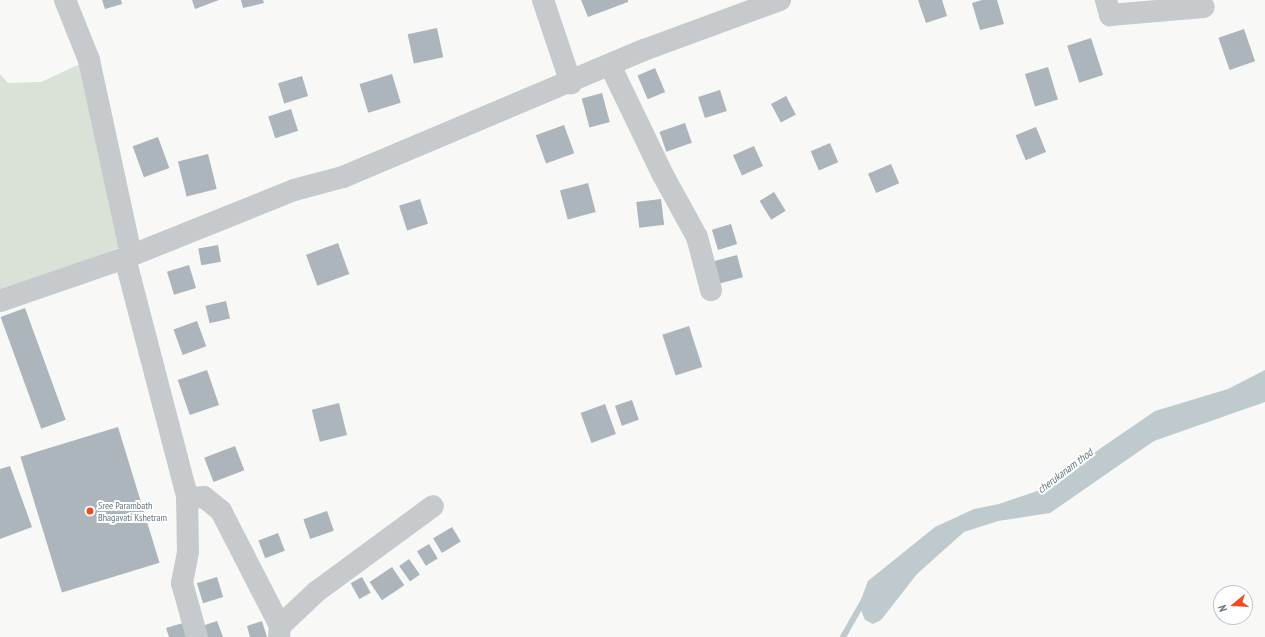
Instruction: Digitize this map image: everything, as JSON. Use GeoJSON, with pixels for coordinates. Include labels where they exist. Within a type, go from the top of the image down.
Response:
{"type":"FeatureCollection","features":[{"type":"Feature","properties":{"kind":"street"},"geometry":{"type":"LineString","coordinates":[[65,0],[89,60],[128,257],[187,498],[188,552],[182,583],[197,637]]}},
{"type":"Feature","properties":{"kind":"street"},"geometry":{"type":"LineString","coordinates":[[543,0],[571,83]]}},
{"type":"Feature","properties":{"kind":"street"},"geometry":{"type":"LineString","coordinates":[[0,301],[128,257],[294,190],[343,177],[571,83],[610,65],[780,0]]}},
{"type":"Feature","properties":{"kind":"street"},"geometry":{"type":"LineString","coordinates":[[1106,0],[1110,15],[1204,7]]}},
{"type":"Feature","properties":{"kind":"street"},"geometry":{"type":"LineString","coordinates":[[610,65],[663,175],[698,236],[711,290]]}},
{"type":"Feature","properties":{"kind":"street"},"geometry":{"type":"LineString","coordinates":[[187,498],[204,497],[221,511],[280,632],[316,592],[433,506]]}},
{"type":"Feature","properties":{"kind":"shaded area"},"geometry":{"type":"Polygon","coordinates":[[[82,63],[123,246],[0,294],[0,74],[8,83],[41,82],[82,63]]]}},
{"type":"Feature","properties":{"kind":"shaded area"},"geometry":{"type":"Polygon","coordinates":[[[1265,370],[1265,402],[1154,441],[1050,513],[998,521],[964,532],[917,574],[881,620],[873,624],[865,620],[859,605],[868,581],[935,527],[974,509],[999,504],[1040,490],[1155,411],[1228,389],[1265,370]]]}},
{"type":"Feature","properties":{"kind":"building"},"geometry":{"type":"Polygon","coordinates":[[[102,0],[121,0],[122,4],[105,9],[102,0]]]}},
{"type":"Feature","properties":{"kind":"building"},"geometry":{"type":"Polygon","coordinates":[[[192,0],[219,0],[195,9],[192,0]]]}},
{"type":"Feature","properties":{"kind":"building"},"geometry":{"type":"Polygon","coordinates":[[[241,0],[263,0],[264,3],[243,8],[241,0]]]}},
{"type":"Feature","properties":{"kind":"building"},"geometry":{"type":"Polygon","coordinates":[[[581,0],[628,0],[628,2],[588,17],[581,0]]]}},
{"type":"Feature","properties":{"kind":"building"},"geometry":{"type":"Polygon","coordinates":[[[918,0],[942,0],[947,16],[926,23],[918,0]]]}},
{"type":"Feature","properties":{"kind":"building"},"geometry":{"type":"Polygon","coordinates":[[[982,0],[997,0],[1004,24],[980,30],[972,3],[982,0]]]}},
{"type":"Feature","properties":{"kind":"building"},"geometry":{"type":"Polygon","coordinates":[[[437,28],[443,57],[414,64],[408,34],[437,28]]]}},
{"type":"Feature","properties":{"kind":"building"},"geometry":{"type":"Polygon","coordinates":[[[1244,29],[1255,61],[1230,70],[1218,38],[1244,29]]]}},
{"type":"Feature","properties":{"kind":"building"},"geometry":{"type":"Polygon","coordinates":[[[1091,38],[1103,75],[1079,83],[1067,46],[1091,38]]]}},
{"type":"Feature","properties":{"kind":"building"},"geometry":{"type":"Polygon","coordinates":[[[1048,67],[1058,100],[1035,107],[1025,74],[1048,67]]]}},
{"type":"Feature","properties":{"kind":"building"},"geometry":{"type":"Polygon","coordinates":[[[655,68],[665,92],[648,99],[638,75],[655,68]]]}},
{"type":"Feature","properties":{"kind":"building"},"geometry":{"type":"Polygon","coordinates":[[[392,74],[401,103],[368,113],[359,84],[392,74]]]}},
{"type":"Feature","properties":{"kind":"building"},"geometry":{"type":"Polygon","coordinates":[[[302,76],[308,96],[284,103],[278,83],[302,76]]]}},
{"type":"Feature","properties":{"kind":"building"},"geometry":{"type":"Polygon","coordinates":[[[720,90],[727,111],[705,118],[698,97],[720,90]]]}},
{"type":"Feature","properties":{"kind":"building"},"geometry":{"type":"Polygon","coordinates":[[[602,93],[610,122],[589,127],[582,98],[602,93]]]}},
{"type":"Feature","properties":{"kind":"building"},"geometry":{"type":"Polygon","coordinates":[[[786,96],[796,115],[781,123],[771,104],[786,96]]]}},
{"type":"Feature","properties":{"kind":"building"},"geometry":{"type":"Polygon","coordinates":[[[291,109],[298,131],[275,138],[268,116],[291,109]]]}},
{"type":"Feature","properties":{"kind":"building"},"geometry":{"type":"Polygon","coordinates":[[[685,123],[692,143],[666,152],[659,132],[685,123]]]}},
{"type":"Feature","properties":{"kind":"building"},"geometry":{"type":"Polygon","coordinates":[[[564,125],[574,153],[546,163],[536,135],[564,125]]]}},
{"type":"Feature","properties":{"kind":"building"},"geometry":{"type":"Polygon","coordinates":[[[1036,127],[1046,152],[1026,160],[1016,135],[1036,127]]]}},
{"type":"Feature","properties":{"kind":"building"},"geometry":{"type":"Polygon","coordinates":[[[158,137],[169,168],[144,177],[133,146],[158,137]]]}},
{"type":"Feature","properties":{"kind":"building"},"geometry":{"type":"Polygon","coordinates":[[[830,143],[838,162],[819,171],[811,151],[830,143]]]}},
{"type":"Feature","properties":{"kind":"building"},"geometry":{"type":"Polygon","coordinates":[[[754,146],[763,166],[742,175],[733,155],[754,146]]]}},
{"type":"Feature","properties":{"kind":"building"},"geometry":{"type":"Polygon","coordinates":[[[208,154],[217,189],[187,196],[178,161],[208,154]]]}},
{"type":"Feature","properties":{"kind":"building"},"geometry":{"type":"Polygon","coordinates":[[[891,164],[899,183],[876,193],[868,174],[891,164]]]}},
{"type":"Feature","properties":{"kind":"building"},"geometry":{"type":"Polygon","coordinates":[[[588,183],[596,212],[568,219],[560,191],[588,183]]]}},
{"type":"Feature","properties":{"kind":"building"},"geometry":{"type":"Polygon","coordinates":[[[774,192],[786,211],[771,220],[760,201],[774,192]]]}},
{"type":"Feature","properties":{"kind":"building"},"geometry":{"type":"Polygon","coordinates":[[[420,199],[428,224],[407,231],[399,206],[420,199]]]}},
{"type":"Feature","properties":{"kind":"building"},"geometry":{"type":"Polygon","coordinates":[[[661,199],[664,225],[639,228],[636,202],[661,199]]]}},
{"type":"Feature","properties":{"kind":"building"},"geometry":{"type":"Polygon","coordinates":[[[731,224],[737,244],[718,250],[712,230],[731,224]]]}},
{"type":"Feature","properties":{"kind":"building"},"geometry":{"type":"Polygon","coordinates":[[[338,243],[349,274],[317,286],[306,255],[338,243]]]}},
{"type":"Feature","properties":{"kind":"building"},"geometry":{"type":"Polygon","coordinates":[[[218,245],[221,262],[201,265],[198,248],[218,245]]]}},
{"type":"Feature","properties":{"kind":"building"},"geometry":{"type":"Polygon","coordinates":[[[737,255],[743,277],[720,283],[714,261],[737,255]]]}},
{"type":"Feature","properties":{"kind":"building"},"geometry":{"type":"Polygon","coordinates":[[[189,265],[196,288],[174,295],[167,272],[189,265]]]}},
{"type":"Feature","properties":{"kind":"building"},"geometry":{"type":"Polygon","coordinates":[[[226,301],[230,319],[210,323],[206,306],[226,301]]]}},
{"type":"Feature","properties":{"kind":"building"},"geometry":{"type":"Polygon","coordinates":[[[25,308],[66,420],[41,429],[1,317],[25,308]]]}},
{"type":"Feature","properties":{"kind":"building"},"geometry":{"type":"Polygon","coordinates":[[[197,321],[206,346],[183,355],[174,330],[197,321]]]}},
{"type":"Feature","properties":{"kind":"building"},"geometry":{"type":"Polygon","coordinates":[[[689,326],[702,367],[676,376],[662,335],[689,326]]]}},
{"type":"Feature","properties":{"kind":"building"},"geometry":{"type":"Polygon","coordinates":[[[207,370],[219,405],[190,415],[178,380],[207,370]]]}},
{"type":"Feature","properties":{"kind":"building"},"geometry":{"type":"Polygon","coordinates":[[[632,400],[639,420],[622,426],[615,406],[632,400]]]}},
{"type":"Feature","properties":{"kind":"building"},"geometry":{"type":"Polygon","coordinates":[[[339,403],[347,435],[320,442],[312,410],[339,403]]]}},
{"type":"Feature","properties":{"kind":"building"},"geometry":{"type":"Polygon","coordinates":[[[605,404],[616,434],[592,443],[581,413],[605,404]]]}},
{"type":"Feature","properties":{"kind":"building","name":"Sree Parambath Bhagavati Kshetram"},"geometry":{"type":"Polygon","coordinates":[[[118,427],[160,563],[62,593],[20,457],[118,427]]]}},
{"type":"Feature","properties":{"kind":"building"},"geometry":{"type":"Polygon","coordinates":[[[235,446],[244,470],[214,482],[204,458],[235,446]]]}},
{"type":"Feature","properties":{"kind":"building"},"geometry":{"type":"Polygon","coordinates":[[[10,466],[32,527],[0,539],[0,469],[10,466]]]}},
{"type":"Feature","properties":{"kind":"building"},"geometry":{"type":"Polygon","coordinates":[[[327,511],[334,531],[310,539],[303,519],[327,511]]]}},
{"type":"Feature","properties":{"kind":"building"},"geometry":{"type":"Polygon","coordinates":[[[452,527],[461,542],[442,553],[433,538],[452,527]]]}},
{"type":"Feature","properties":{"kind":"building"},"geometry":{"type":"Polygon","coordinates":[[[278,533],[285,551],[265,558],[258,541],[278,533]]]}},
{"type":"Feature","properties":{"kind":"building"},"geometry":{"type":"Polygon","coordinates":[[[429,544],[438,559],[426,566],[417,551],[429,544]]]}},
{"type":"Feature","properties":{"kind":"building"},"geometry":{"type":"Polygon","coordinates":[[[409,559],[420,575],[410,581],[399,566],[409,559]]]}},
{"type":"Feature","properties":{"kind":"building"},"geometry":{"type":"Polygon","coordinates":[[[392,567],[404,585],[382,600],[370,582],[392,567]]]}},
{"type":"Feature","properties":{"kind":"building"},"geometry":{"type":"Polygon","coordinates":[[[217,577],[223,597],[203,603],[197,583],[217,577]]]}},
{"type":"Feature","properties":{"kind":"building"},"geometry":{"type":"Polygon","coordinates":[[[362,577],[371,593],[359,599],[351,583],[362,577]]]}},
{"type":"Feature","properties":{"kind":"building"},"geometry":{"type":"Polygon","coordinates":[[[217,621],[223,637],[206,637],[202,626],[217,621]]]}},
{"type":"Feature","properties":{"kind":"building"},"geometry":{"type":"Polygon","coordinates":[[[262,621],[267,637],[250,637],[247,626],[262,621]]]}},
{"type":"Feature","properties":{"kind":"building"},"geometry":{"type":"Polygon","coordinates":[[[183,623],[187,637],[169,637],[166,628],[183,623]]]}},
{"type":"Feature","properties":{"kind":"waterway","name":"cherukanam thod"},"geometry":{"type":"LineString","coordinates":[[843,637],[864,600]]}},
{"type":"Feature","properties":{"kind":"place","name":"Sree Parambath Bhagavati Kshetram"},"geometry":{"type":"Point","coordinates":[90,511]}}]}
